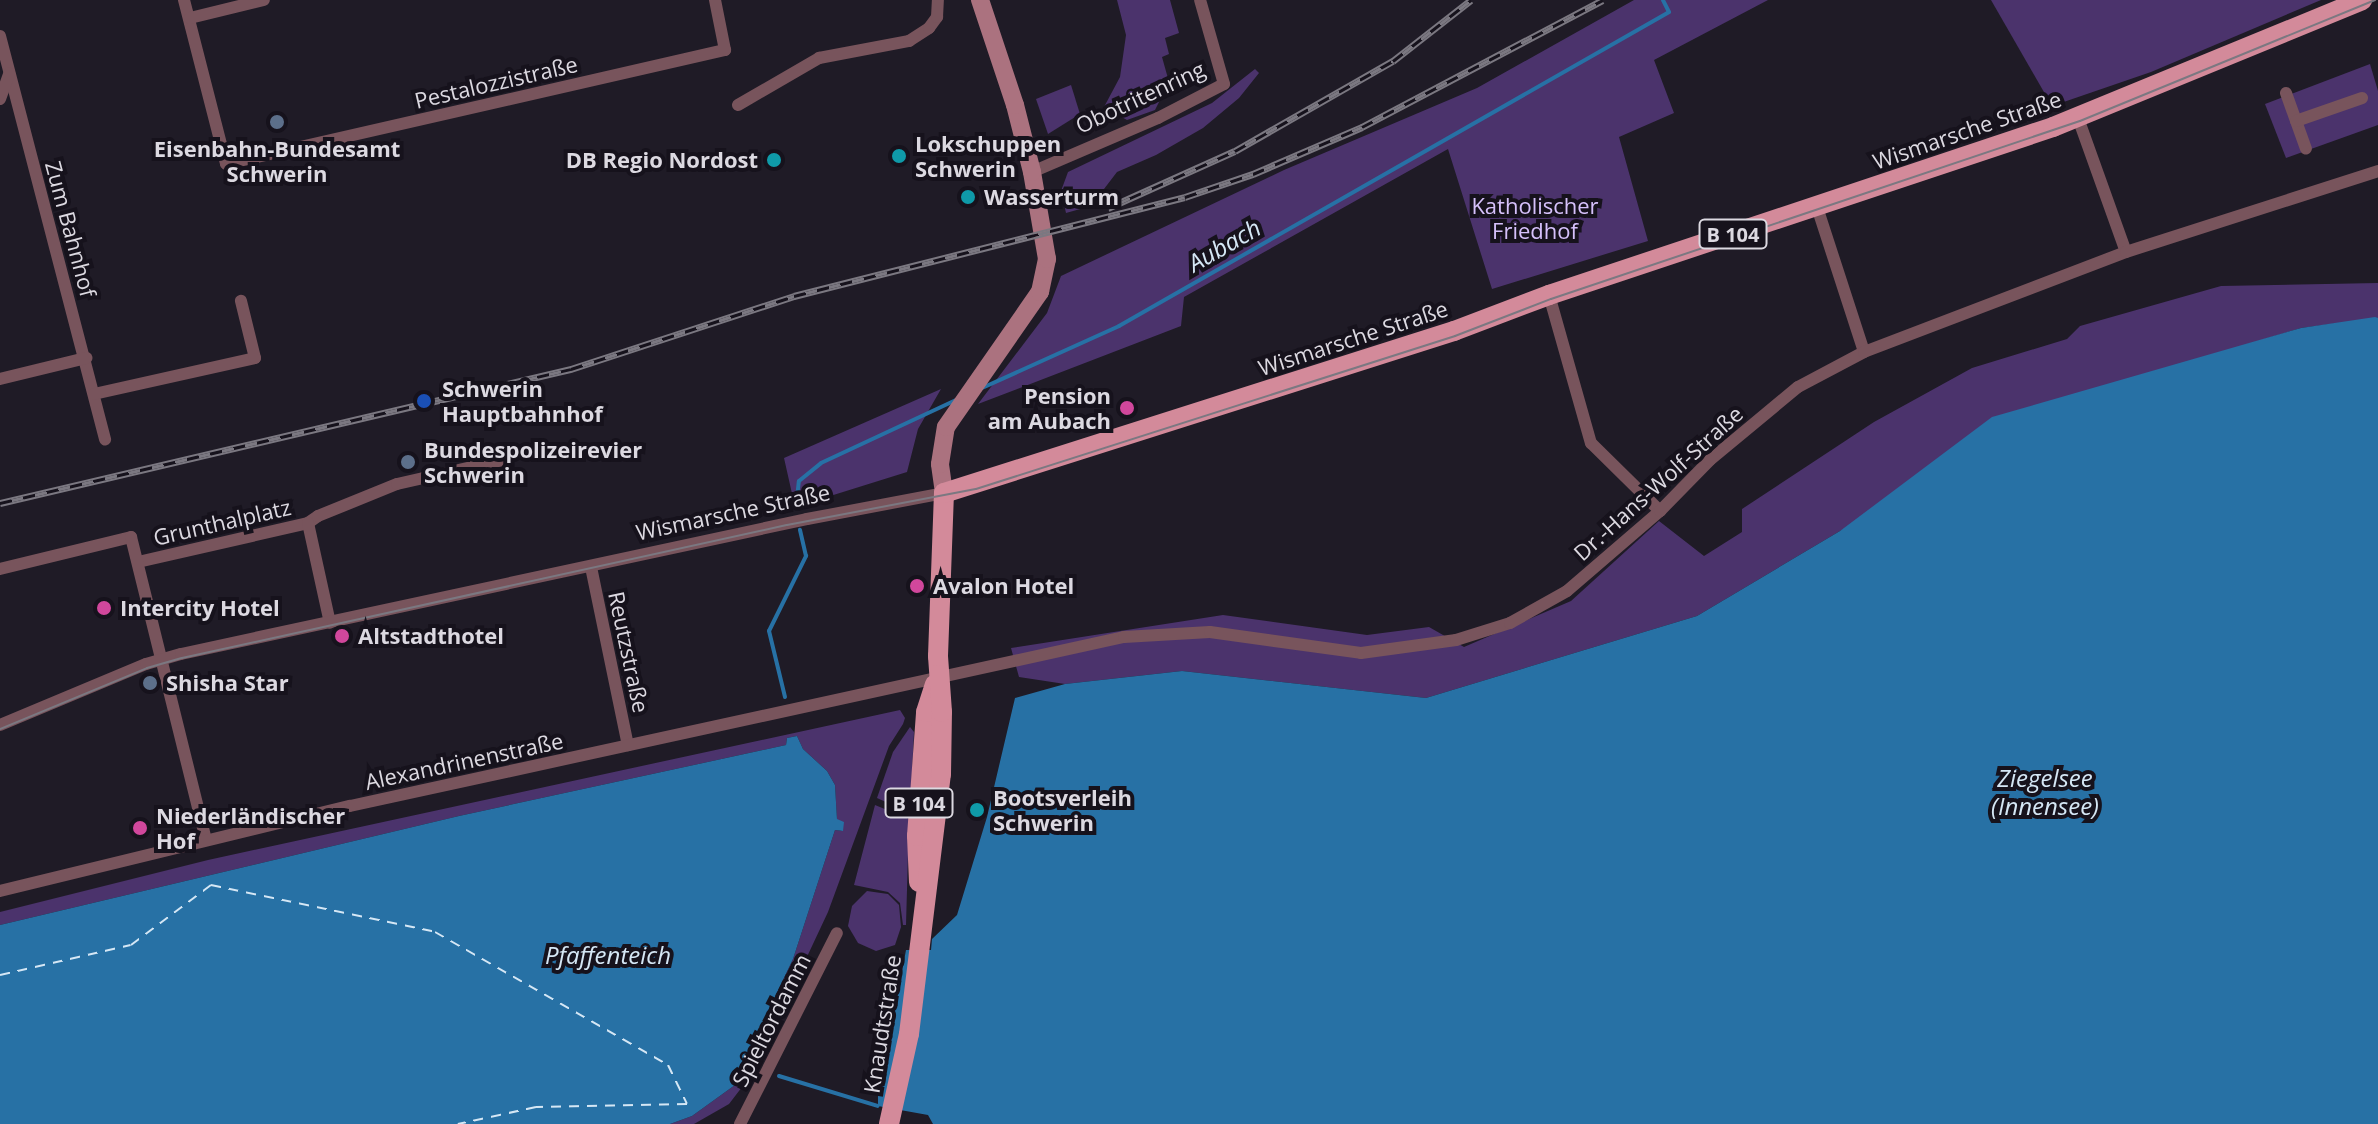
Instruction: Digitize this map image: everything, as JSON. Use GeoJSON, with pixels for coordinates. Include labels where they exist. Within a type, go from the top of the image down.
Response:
{"type":"FeatureCollection","features":[{"type":"Feature","properties":{"kind":"main road","name":"Wismarsche Straße"},"geometry":{"type":"LineString","coordinates":[[944,493],[1454,331],[1549,295],[2078,118],[2362,0]]}},
{"type":"Feature","properties":{"kind":"main road","name":"B 104"},"geometry":{"type":"LineString","coordinates":[[938,677],[944,493]]}},
{"type":"Feature","properties":{"kind":"main road","name":"Knaudtstraße"},"geometry":{"type":"LineString","coordinates":[[891,1117],[909,1034],[941,774],[942,712],[938,677]]}},
{"type":"Feature","properties":{"kind":"street"},"geometry":{"type":"LineString","coordinates":[[184,0],[190,18],[264,0]]}},
{"type":"Feature","properties":{"kind":"street","name":"Pestalozzistraße"},"geometry":{"type":"LineString","coordinates":[[190,18],[226,164],[725,50],[715,0]]}},
{"type":"Feature","properties":{"kind":"street"},"geometry":{"type":"LineString","coordinates":[[738,105],[819,58],[909,41],[929,28],[937,17],[938,0]]}},
{"type":"Feature","properties":{"kind":"street"},"geometry":{"type":"LineString","coordinates":[[944,493],[942,445],[946,427],[1040,292],[1047,259],[1032,172],[1002,61],[980,0]]}},
{"type":"Feature","properties":{"kind":"street","name":"Obotritenring"},"geometry":{"type":"LineString","coordinates":[[1032,172],[1158,118],[1224,84],[1200,0]]}},
{"type":"Feature","properties":{"kind":"street","name":"Zum Bahnhof"},"geometry":{"type":"LineString","coordinates":[[0,36],[105,440]]}},
{"type":"Feature","properties":{"kind":"street"},"geometry":{"type":"LineString","coordinates":[[0,99],[9,74]]}},
{"type":"Feature","properties":{"kind":"street"},"geometry":{"type":"LineString","coordinates":[[2286,93],[2306,149]]}},
{"type":"Feature","properties":{"kind":"street"},"geometry":{"type":"LineString","coordinates":[[2296,121],[2362,98]]}},
{"type":"Feature","properties":{"kind":"street"},"geometry":{"type":"LineString","coordinates":[[2078,118],[2126,252]]}},
{"type":"Feature","properties":{"kind":"street","name":"Dr.-Hans-Wolf-Straße"},"geometry":{"type":"LineString","coordinates":[[938,677],[1136,636],[1210,632],[1361,653],[1456,640],[1510,623],[1543,607],[1606,560],[1710,460],[1798,387],[1864,352],[2126,252],[2378,171]]}},
{"type":"Feature","properties":{"kind":"street"},"geometry":{"type":"LineString","coordinates":[[1817,207],[1864,352]]}},
{"type":"Feature","properties":{"kind":"street"},"geometry":{"type":"LineString","coordinates":[[1549,295],[1591,443],[1660,511]]}},
{"type":"Feature","properties":{"kind":"street"},"geometry":{"type":"LineString","coordinates":[[94,394],[255,358],[241,301]]}},
{"type":"Feature","properties":{"kind":"street"},"geometry":{"type":"LineString","coordinates":[[0,379],[86,358]]}},
{"type":"Feature","properties":{"kind":"street","name":"Grunthalplatz"},"geometry":{"type":"LineString","coordinates":[[162,660],[138,562],[308,523],[326,512],[397,484],[503,460]]}},
{"type":"Feature","properties":{"kind":"street","name":"Wismarsche Straße"},"geometry":{"type":"LineString","coordinates":[[330,623],[944,493]]}},
{"type":"Feature","properties":{"kind":"street","name":"Grunthalplatz"},"geometry":{"type":"LineString","coordinates":[[308,523],[330,623]]}},
{"type":"Feature","properties":{"kind":"street"},"geometry":{"type":"LineString","coordinates":[[0,569],[131,537],[138,562]]}},
{"type":"Feature","properties":{"kind":"street","name":"Reutzstraße"},"geometry":{"type":"LineString","coordinates":[[591,567],[628,745]]}},
{"type":"Feature","properties":{"kind":"street"},"geometry":{"type":"LineString","coordinates":[[0,725],[162,660],[330,623]]}},
{"type":"Feature","properties":{"kind":"street"},"geometry":{"type":"LineString","coordinates":[[162,660],[206,839]]}},
{"type":"Feature","properties":{"kind":"street","name":"Alexandrinenstraße"},"geometry":{"type":"LineString","coordinates":[[0,891],[206,839],[938,677]]}},
{"type":"Feature","properties":{"kind":"street","name":"Spieltordamm"},"geometry":{"type":"LineString","coordinates":[[740,1124],[837,933]]}},
{"type":"Feature","properties":{"kind":"green space"},"geometry":{"type":"Polygon","coordinates":[[[1117,0],[1170,0],[1179,33],[1165,38],[1169,54],[1162,57],[1169,82],[1155,110],[1127,120],[1104,107],[1120,77],[1126,35],[1117,0]]]}},
{"type":"Feature","properties":{"kind":"green space","name":"Katholischer Friedhof"},"geometry":{"type":"Polygon","coordinates":[[[1634,0],[1768,0],[1654,60],[1674,113],[1619,137],[1648,241],[1492,289],[1448,149],[1184,297],[1181,326],[978,404],[1047,313],[1061,276],[1284,170],[1477,88],[1634,0]]]}},
{"type":"Feature","properties":{"kind":"green space"},"geometry":{"type":"Polygon","coordinates":[[[1991,0],[2321,0],[2151,72],[2052,106],[1991,0]]]}},
{"type":"Feature","properties":{"kind":"green space"},"geometry":{"type":"Polygon","coordinates":[[[2370,64],[2378,91],[2378,125],[2286,158],[2265,104],[2370,64]]]}},
{"type":"Feature","properties":{"kind":"green space"},"geometry":{"type":"Polygon","coordinates":[[[1255,69],[1259,73],[1239,98],[1203,128],[1156,155],[1117,172],[1091,206],[1066,213],[1061,191],[1068,172],[1212,103],[1255,69]]]}},
{"type":"Feature","properties":{"kind":"green space"},"geometry":{"type":"Polygon","coordinates":[[[1071,85],[1080,114],[1048,134],[1036,99],[1071,85]]]}},
{"type":"Feature","properties":{"kind":"green space"},"geometry":{"type":"Polygon","coordinates":[[[2378,283],[2378,318],[2301,328],[2166,369],[1840,531],[1697,616],[1426,698],[1182,671],[1065,684],[1019,677],[1011,648],[1223,615],[1367,635],[1429,627],[1464,647],[1571,601],[1659,521],[1704,556],[1742,532],[1742,509],[1874,422],[1972,368],[2067,339],[2080,326],[2221,286],[2378,283]]]}},
{"type":"Feature","properties":{"kind":"green space"},"geometry":{"type":"Polygon","coordinates":[[[941,389],[918,429],[907,472],[795,507],[784,458],[941,389]]]}},
{"type":"Feature","properties":{"kind":"green space"},"geometry":{"type":"Polygon","coordinates":[[[900,710],[905,718],[903,724],[889,746],[828,912],[752,1074],[729,1104],[694,1124],[670,1124],[692,1116],[735,1085],[793,959],[835,830],[842,831],[837,820],[835,785],[827,771],[803,749],[797,736],[787,738],[786,745],[459,816],[0,925],[0,912],[208,860],[900,710]]]}},
{"type":"Feature","properties":{"kind":"green space"},"geometry":{"type":"Polygon","coordinates":[[[910,727],[914,732],[910,813],[877,798],[893,752],[910,727]]]}},
{"type":"Feature","properties":{"kind":"green space"},"geometry":{"type":"Polygon","coordinates":[[[875,805],[909,819],[906,925],[903,925],[900,903],[888,892],[854,885],[875,805]]]}},
{"type":"Feature","properties":{"kind":"green space"},"geometry":{"type":"Polygon","coordinates":[[[867,891],[888,894],[899,905],[901,927],[895,945],[876,951],[858,943],[848,926],[852,906],[867,891]]]}},
{"type":"Feature","properties":{"kind":"water","name":"Ziegelsee (Innensee)"},"geometry":{"type":"Polygon","coordinates":[[[2378,318],[2378,1124],[933,1124],[928,1115],[878,1106],[878,1057],[883,1043],[890,1038],[906,950],[931,950],[932,939],[957,915],[987,817],[1015,698],[1065,684],[1182,671],[1426,698],[1697,616],[1840,531],[1992,417],[2301,328],[2378,318]]]}},
{"type":"Feature","properties":{"kind":"water","name":"Pfaffenteich"},"geometry":{"type":"Polygon","coordinates":[[[797,736],[803,749],[827,771],[835,785],[837,819],[844,822],[843,831],[835,830],[793,959],[752,1045],[757,1051],[754,1058],[735,1085],[692,1116],[670,1124],[0,1124],[0,925],[459,816],[786,745],[787,738],[797,736]]]}},
{"type":"Feature","properties":{"kind":"waterway","name":"Aubach"},"geometry":{"type":"LineString","coordinates":[[982,388],[1119,326],[1669,12],[1663,0]]}},
{"type":"Feature","properties":{"kind":"waterway","name":"Aubach"},"geometry":{"type":"LineString","coordinates":[[796,508],[799,481],[821,463],[956,400]]}},
{"type":"Feature","properties":{"kind":"waterway","name":"Aubach"},"geometry":{"type":"LineString","coordinates":[[785,697],[769,631],[806,556],[800,530]]}},
{"type":"Feature","properties":{"kind":"waterway"},"geometry":{"type":"LineString","coordinates":[[779,1076],[878,1106]]}},
{"type":"Feature","properties":{"kind":"ferry route"},"geometry":{"type":"LineString","coordinates":[[0,975],[131,945],[211,885],[435,932],[668,1065],[687,1104],[536,1107],[458,1124]]}},
{"type":"Feature","properties":{"kind":"tram line"},"geometry":{"type":"LineString","coordinates":[[0,729],[147,668],[182,658],[787,525],[976,489],[1455,336],[1551,299],[2080,121],[2375,0]]}},
{"type":"Feature","properties":{"kind":"railway"},"geometry":{"type":"LineString","coordinates":[[1108,208],[1235,151],[1393,61],[1471,0]]}},
{"type":"Feature","properties":{"kind":"railway"},"geometry":{"type":"LineString","coordinates":[[0,503],[571,369],[794,296],[1185,197],[1253,174],[1362,127],[1603,0]]}},
{"type":"Feature","properties":{"kind":"place","name":"Eisenbahn-Bundesamt Schwerin"},"geometry":{"type":"Point","coordinates":[277,122]}},
{"type":"Feature","properties":{"kind":"place","name":"Lokschuppen Schwerin"},"geometry":{"type":"Point","coordinates":[899,156]}},
{"type":"Feature","properties":{"kind":"place","name":"DB Regio Nordost"},"geometry":{"type":"Point","coordinates":[774,160]}},
{"type":"Feature","properties":{"kind":"place","name":"Wasserturm"},"geometry":{"type":"Point","coordinates":[968,197]}},
{"type":"Feature","properties":{"kind":"place","name":"Schwerin Hauptbahnhof"},"geometry":{"type":"Point","coordinates":[424,401]}},
{"type":"Feature","properties":{"kind":"place","name":"Pension am Aubach"},"geometry":{"type":"Point","coordinates":[1127,408]}},
{"type":"Feature","properties":{"kind":"place","name":"Bundespolizeirevier Schwerin"},"geometry":{"type":"Point","coordinates":[408,462]}},
{"type":"Feature","properties":{"kind":"place","name":"Avalon Hotel"},"geometry":{"type":"Point","coordinates":[917,586]}},
{"type":"Feature","properties":{"kind":"place","name":"Intercity Hotel"},"geometry":{"type":"Point","coordinates":[104,608]}},
{"type":"Feature","properties":{"kind":"place","name":"Altstadthotel"},"geometry":{"type":"Point","coordinates":[342,636]}},
{"type":"Feature","properties":{"kind":"place","name":"Shisha Star"},"geometry":{"type":"Point","coordinates":[150,683]}},
{"type":"Feature","properties":{"kind":"place","name":"Bootsverleih Schwerin"},"geometry":{"type":"Point","coordinates":[977,810]}},
{"type":"Feature","properties":{"kind":"place","name":"Niederländischer Hof"},"geometry":{"type":"Point","coordinates":[140,828]}}]}
